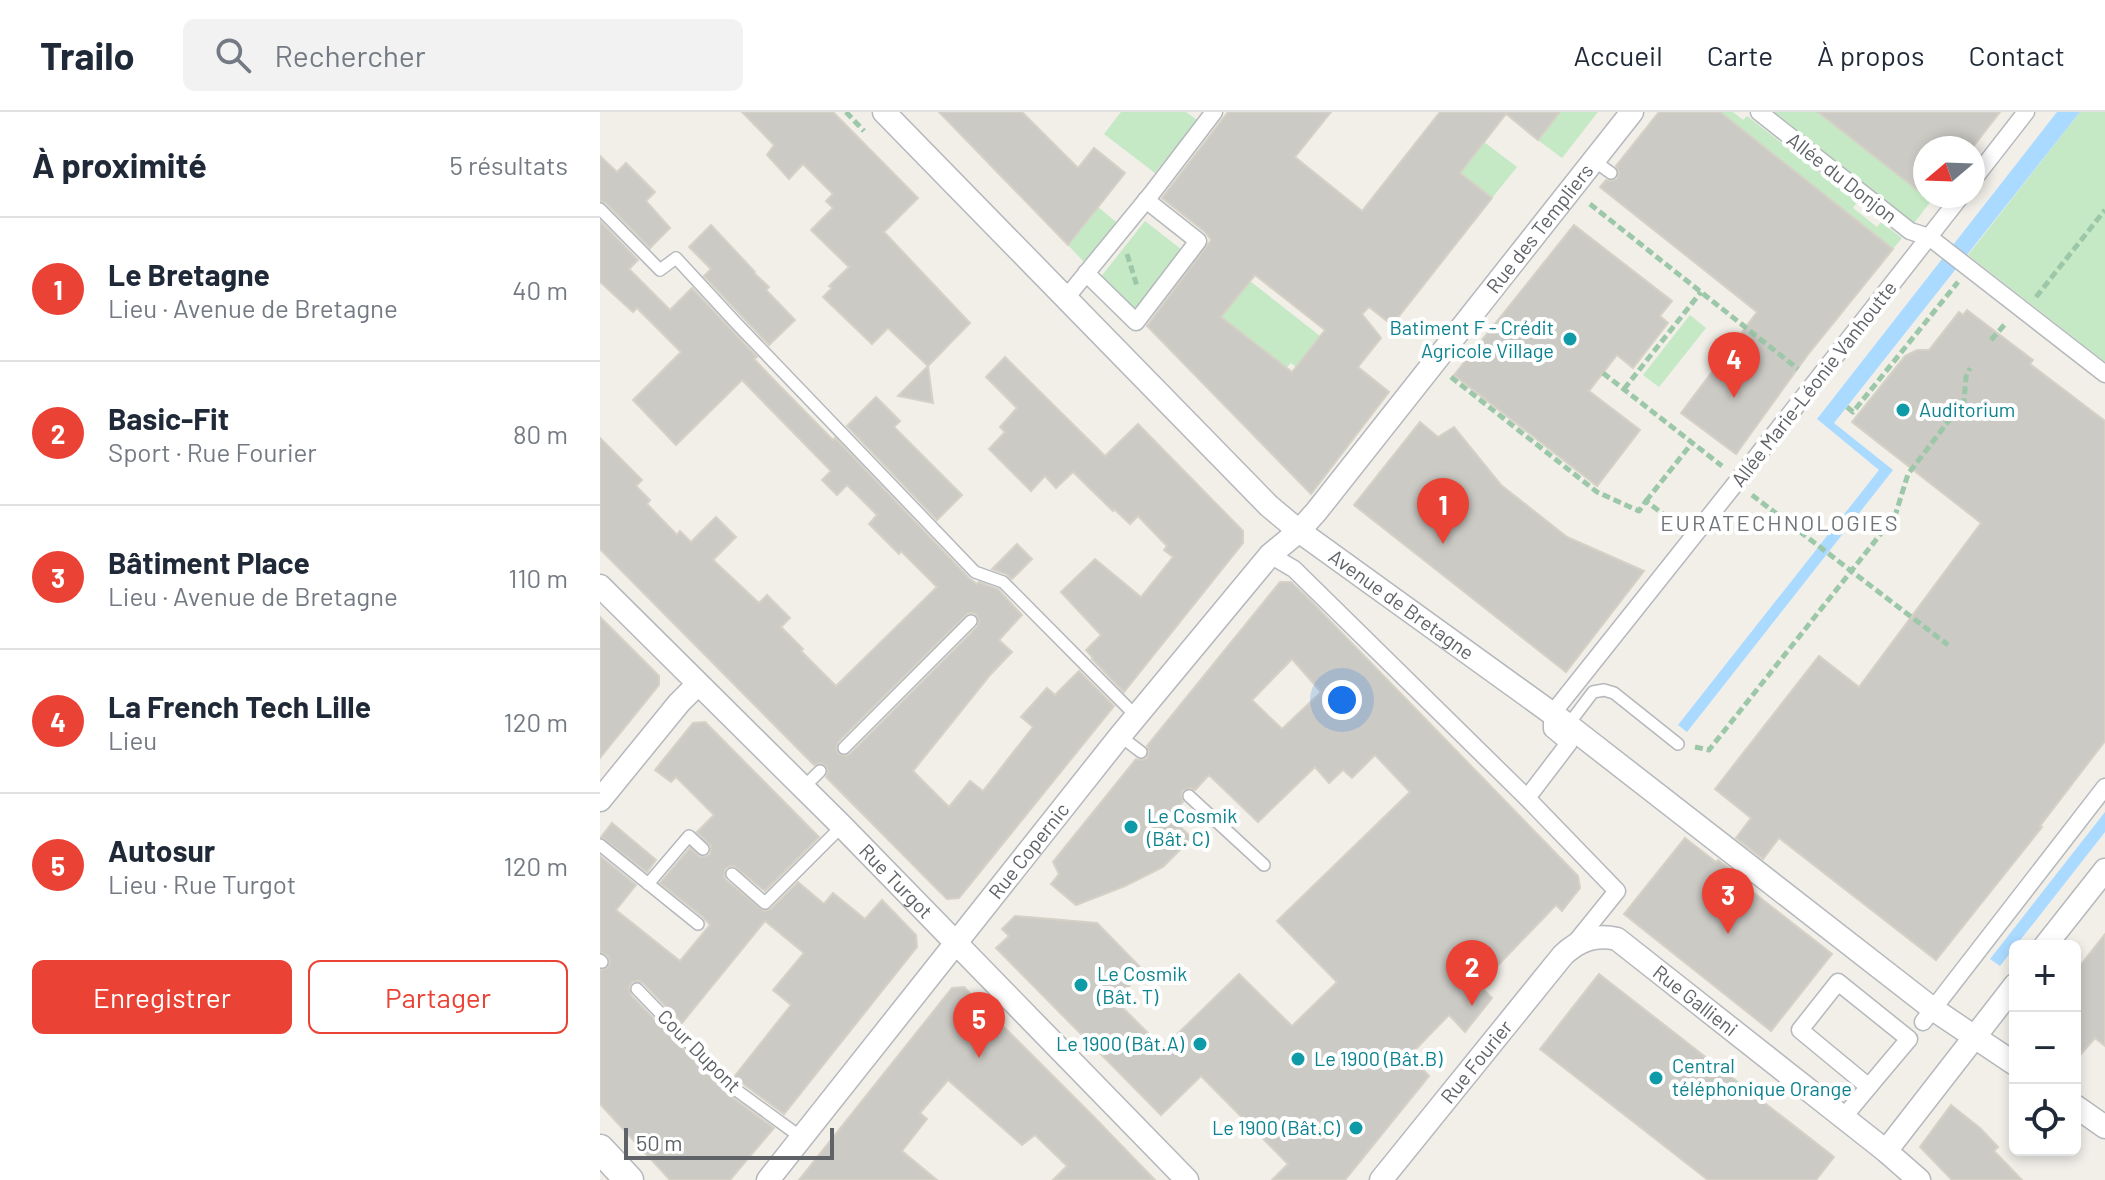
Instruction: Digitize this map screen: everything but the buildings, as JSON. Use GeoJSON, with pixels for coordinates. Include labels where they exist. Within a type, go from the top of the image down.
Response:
{"type":"FeatureCollection","features":[{"type":"Feature","properties":{"kind":"street","name":"Avenue de Bretagne"},"geometry":{"type":"LineString","coordinates":[[884,112],[1269,506],[1299,531],[1560,719],[1928,1016],[1974,1037],[2009,1060]]}},
{"type":"Feature","properties":{"kind":"street"},"geometry":{"type":"LineString","coordinates":[[1066,298],[1214,112]]}},
{"type":"Feature","properties":{"kind":"street","name":"Rue des Templiers"},"geometry":{"type":"LineString","coordinates":[[1299,531],[1570,189],[1602,167],[1632,112]]}},
{"type":"Feature","properties":{"kind":"street","name":"Allée du Donjon"},"geometry":{"type":"LineString","coordinates":[[1759,112],[1910,231],[1929,237],[2105,374]]}},
{"type":"Feature","properties":{"kind":"street"},"geometry":{"type":"LineString","coordinates":[[1985,165],[2026,112]]}},
{"type":"Feature","properties":{"kind":"street"},"geometry":{"type":"LineString","coordinates":[[1086,273],[1136,322],[1198,241],[1146,200]]}},
{"type":"Feature","properties":{"kind":"street","name":"Allée Marie-Léonie Vanhoutte"},"geometry":{"type":"LineString","coordinates":[[1560,719],[1693,537],[1952,208]]}},
{"type":"Feature","properties":{"kind":"street","name":"Rue Copernic"},"geometry":{"type":"LineString","coordinates":[[768,1180],[1120,736],[1270,555],[1299,531]]}},
{"type":"Feature","properties":{"kind":"street","name":"Avenue de Bretagne"},"geometry":{"type":"LineString","coordinates":[[1270,555],[1294,569],[1617,891],[1574,944]]}},
{"type":"Feature","properties":{"kind":"street","name":"Rue Turgot"},"geometry":{"type":"LineString","coordinates":[[600,586],[842,826],[1187,1180]]}},
{"type":"Feature","properties":{"kind":"street"},"geometry":{"type":"LineString","coordinates":[[600,800],[698,684]]}},
{"type":"Feature","properties":{"kind":"street"},"geometry":{"type":"LineString","coordinates":[[1527,798],[1569,743],[1552,729],[1560,719]]}},
{"type":"Feature","properties":{"kind":"street"},"geometry":{"type":"LineString","coordinates":[[1928,1016],[2105,787]]}},
{"type":"Feature","properties":{"kind":"street"},"geometry":{"type":"LineString","coordinates":[[2050,940],[2105,870]]}},
{"type":"Feature","properties":{"kind":"street","name":"Rue Gallieni"},"geometry":{"type":"LineString","coordinates":[[1574,944],[1597,937],[1617,939],[1919,1180]]}},
{"type":"Feature","properties":{"kind":"street","name":"Rue Fourier"},"geometry":{"type":"LineString","coordinates":[[1381,1180],[1574,944]]}},
{"type":"Feature","properties":{"kind":"street"},"geometry":{"type":"LineString","coordinates":[[1843,1118],[1869,1087],[1909,1039],[1838,982],[1800,1030],[1869,1087]]}},
{"type":"Feature","properties":{"kind":"street"},"geometry":{"type":"LineString","coordinates":[[1886,1151],[2009,993]]}},
{"type":"Feature","properties":{"kind":"street"},"geometry":{"type":"LineString","coordinates":[[2081,1110],[2105,1127]]}},
{"type":"Feature","properties":{"kind":"street"},"geometry":{"type":"LineString","coordinates":[[600,1149],[629,1180]]}},
{"type":"Feature","properties":{"kind":"lane"},"geometry":{"type":"LineString","coordinates":[[600,209],[660,270],[676,258],[975,572],[1003,582],[1137,717]]}},
{"type":"Feature","properties":{"kind":"lane"},"geometry":{"type":"LineString","coordinates":[[844,748],[971,621]]}},
{"type":"Feature","properties":{"kind":"lane"},"geometry":{"type":"LineString","coordinates":[[1560,719],[1593,692],[1604,690],[1614,693],[1674,740]]}},
{"type":"Feature","properties":{"kind":"lane"},"geometry":{"type":"LineString","coordinates":[[1120,736],[1141,752]]}},
{"type":"Feature","properties":{"kind":"lane"},"geometry":{"type":"LineString","coordinates":[[803,788],[820,771]]}},
{"type":"Feature","properties":{"kind":"lane"},"geometry":{"type":"LineString","coordinates":[[1189,796],[1264,865]]}},
{"type":"Feature","properties":{"kind":"lane"},"geometry":{"type":"LineString","coordinates":[[732,874],[765,903],[842,826]]}},
{"type":"Feature","properties":{"kind":"lane"},"geometry":{"type":"LineString","coordinates":[[648,884],[689,836],[703,849]]}},
{"type":"Feature","properties":{"kind":"lane"},"geometry":{"type":"LineString","coordinates":[[600,845],[698,924]]}},
{"type":"Feature","properties":{"kind":"lane","name":"Cour Dupont"},"geometry":{"type":"LineString","coordinates":[[637,989],[732,1087],[802,1138]]}},
{"type":"Feature","properties":{"kind":"path"},"geometry":{"type":"LineString","coordinates":[[1570,189],[1815,382]]}},
{"type":"Feature","properties":{"kind":"path"},"geometry":{"type":"LineString","coordinates":[[2031,303],[2105,210]]}},
{"type":"Feature","properties":{"kind":"path"},"geometry":{"type":"LineString","coordinates":[[1120,232],[1145,310]]}},
{"type":"Feature","properties":{"kind":"path"},"geometry":{"type":"LineString","coordinates":[[1847,407],[1853,412],[1960,260]]}},
{"type":"Feature","properties":{"kind":"path"},"geometry":{"type":"LineString","coordinates":[[1624,389],[1701,292]]}},
{"type":"Feature","properties":{"kind":"path"},"geometry":{"type":"LineString","coordinates":[[1433,363],[1597,492],[1639,511],[1692,443]]}},
{"type":"Feature","properties":{"kind":"path"},"geometry":{"type":"LineString","coordinates":[[1674,740],[1709,750],[1852,572],[1895,516],[1908,474],[1964,401],[1970,368]]}},
{"type":"Feature","properties":{"kind":"path"},"geometry":{"type":"LineString","coordinates":[[1603,373],[1948,645]]}},
{"type":"Feature","properties":{"kind":"path"},"geometry":{"type":"LineString","coordinates":[[1646,501],[1693,537]]}},
{"type":"Feature","properties":{"kind":"green space"},"geometry":{"type":"Polygon","coordinates":[[[1121,112],[1186,112],[1197,120],[1155,173],[1104,134],[1121,112]]]}},
{"type":"Feature","properties":{"kind":"green space"},"geometry":{"type":"Polygon","coordinates":[[[1560,112],[1598,112],[1562,158],[1538,140],[1560,112]]]}},
{"type":"Feature","properties":{"kind":"green space"},"geometry":{"type":"Polygon","coordinates":[[[1720,112],[1733,112],[1743,120],[1747,116],[1857,202],[1853,208],[1877,227],[1881,222],[1902,238],[1893,249],[1720,112]]]}},
{"type":"Feature","properties":{"kind":"green space"},"geometry":{"type":"Polygon","coordinates":[[[1767,112],[1818,112],[1913,187],[1913,208],[1926,208],[1912,226],[1767,112]]]}},
{"type":"Feature","properties":{"kind":"green space"},"geometry":{"type":"Polygon","coordinates":[[[2080,112],[2105,112],[2105,362],[1968,255],[2080,112]]]}},
{"type":"Feature","properties":{"kind":"green space"},"geometry":{"type":"Polygon","coordinates":[[[1484,142],[1517,167],[1492,198],[1460,173],[1484,142]]]}},
{"type":"Feature","properties":{"kind":"green space"},"geometry":{"type":"Polygon","coordinates":[[[1098,207],[1116,222],[1084,262],[1068,245],[1098,207]]]}},
{"type":"Feature","properties":{"kind":"green space"},"geometry":{"type":"Polygon","coordinates":[[[1145,221],[1182,250],[1134,311],[1100,278],[1145,221]]]}},
{"type":"Feature","properties":{"kind":"green space"},"geometry":{"type":"Polygon","coordinates":[[[1250,281],[1320,336],[1296,367],[1291,363],[1285,369],[1221,317],[1250,281]]]}},
{"type":"Feature","properties":{"kind":"green space"},"geometry":{"type":"Polygon","coordinates":[[[1690,315],[1706,328],[1659,387],[1643,375],[1690,315]]]}},
{"type":"Feature","properties":{"kind":"water"},"geometry":{"type":"Polygon","coordinates":[[[2057,112],[2080,112],[1834,423],[1893,470],[1687,732],[1678,725],[1879,470],[1817,419],[1985,208],[2057,112]]]}},
{"type":"Feature","properties":{"kind":"water"},"geometry":{"type":"Polygon","coordinates":[[[2105,812],[2105,832],[2020,940],[2009,940],[2009,955],[2000,966],[1990,959],[2105,812]]]}},
{"type":"Feature","properties":{"kind":"place","name":"Batiment F - Crédit Agricole Village"},"geometry":{"type":"Point","coordinates":[1570,339]}},
{"type":"Feature","properties":{"kind":"place","name":"La French Tech Lille"},"geometry":{"type":"Point","coordinates":[1734,398]}},
{"type":"Feature","properties":{"kind":"place","name":"Auditorium"},"geometry":{"type":"Point","coordinates":[1903,410]}},
{"type":"Feature","properties":{"kind":"place","name":"Le Bretagne"},"geometry":{"type":"Point","coordinates":[1443,544]}},
{"type":"Feature","properties":{"kind":"place","name":"Le Cosmik (Bât. C)"},"geometry":{"type":"Point","coordinates":[1131,827]}},
{"type":"Feature","properties":{"kind":"place","name":"Bâtiment Place"},"geometry":{"type":"Point","coordinates":[1728,934]}},
{"type":"Feature","properties":{"kind":"place","name":"Le Cosmik (Bât. T)"},"geometry":{"type":"Point","coordinates":[1081,985]}},
{"type":"Feature","properties":{"kind":"place","name":"Basic-Fit"},"geometry":{"type":"Point","coordinates":[1472,1006]}},
{"type":"Feature","properties":{"kind":"place","name":"Le 1900 (Bât.A)"},"geometry":{"type":"Point","coordinates":[1200,1044]}},
{"type":"Feature","properties":{"kind":"place","name":"Autosur"},"geometry":{"type":"Point","coordinates":[979,1058]}},
{"type":"Feature","properties":{"kind":"place","name":"Le 1900 (Bât.B)"},"geometry":{"type":"Point","coordinates":[1298,1059]}},
{"type":"Feature","properties":{"kind":"place","name":"Central téléphonique Orange"},"geometry":{"type":"Point","coordinates":[1656,1078]}},
{"type":"Feature","properties":{"kind":"place","name":"Le 1900 (Bât.C)"},"geometry":{"type":"Point","coordinates":[1356,1128]}},
{"type":"Feature","properties":{"kind":"district","name":"EURATECHNOLOGIES"},"geometry":{"type":"Point","coordinates":[1780,523]}}]}
